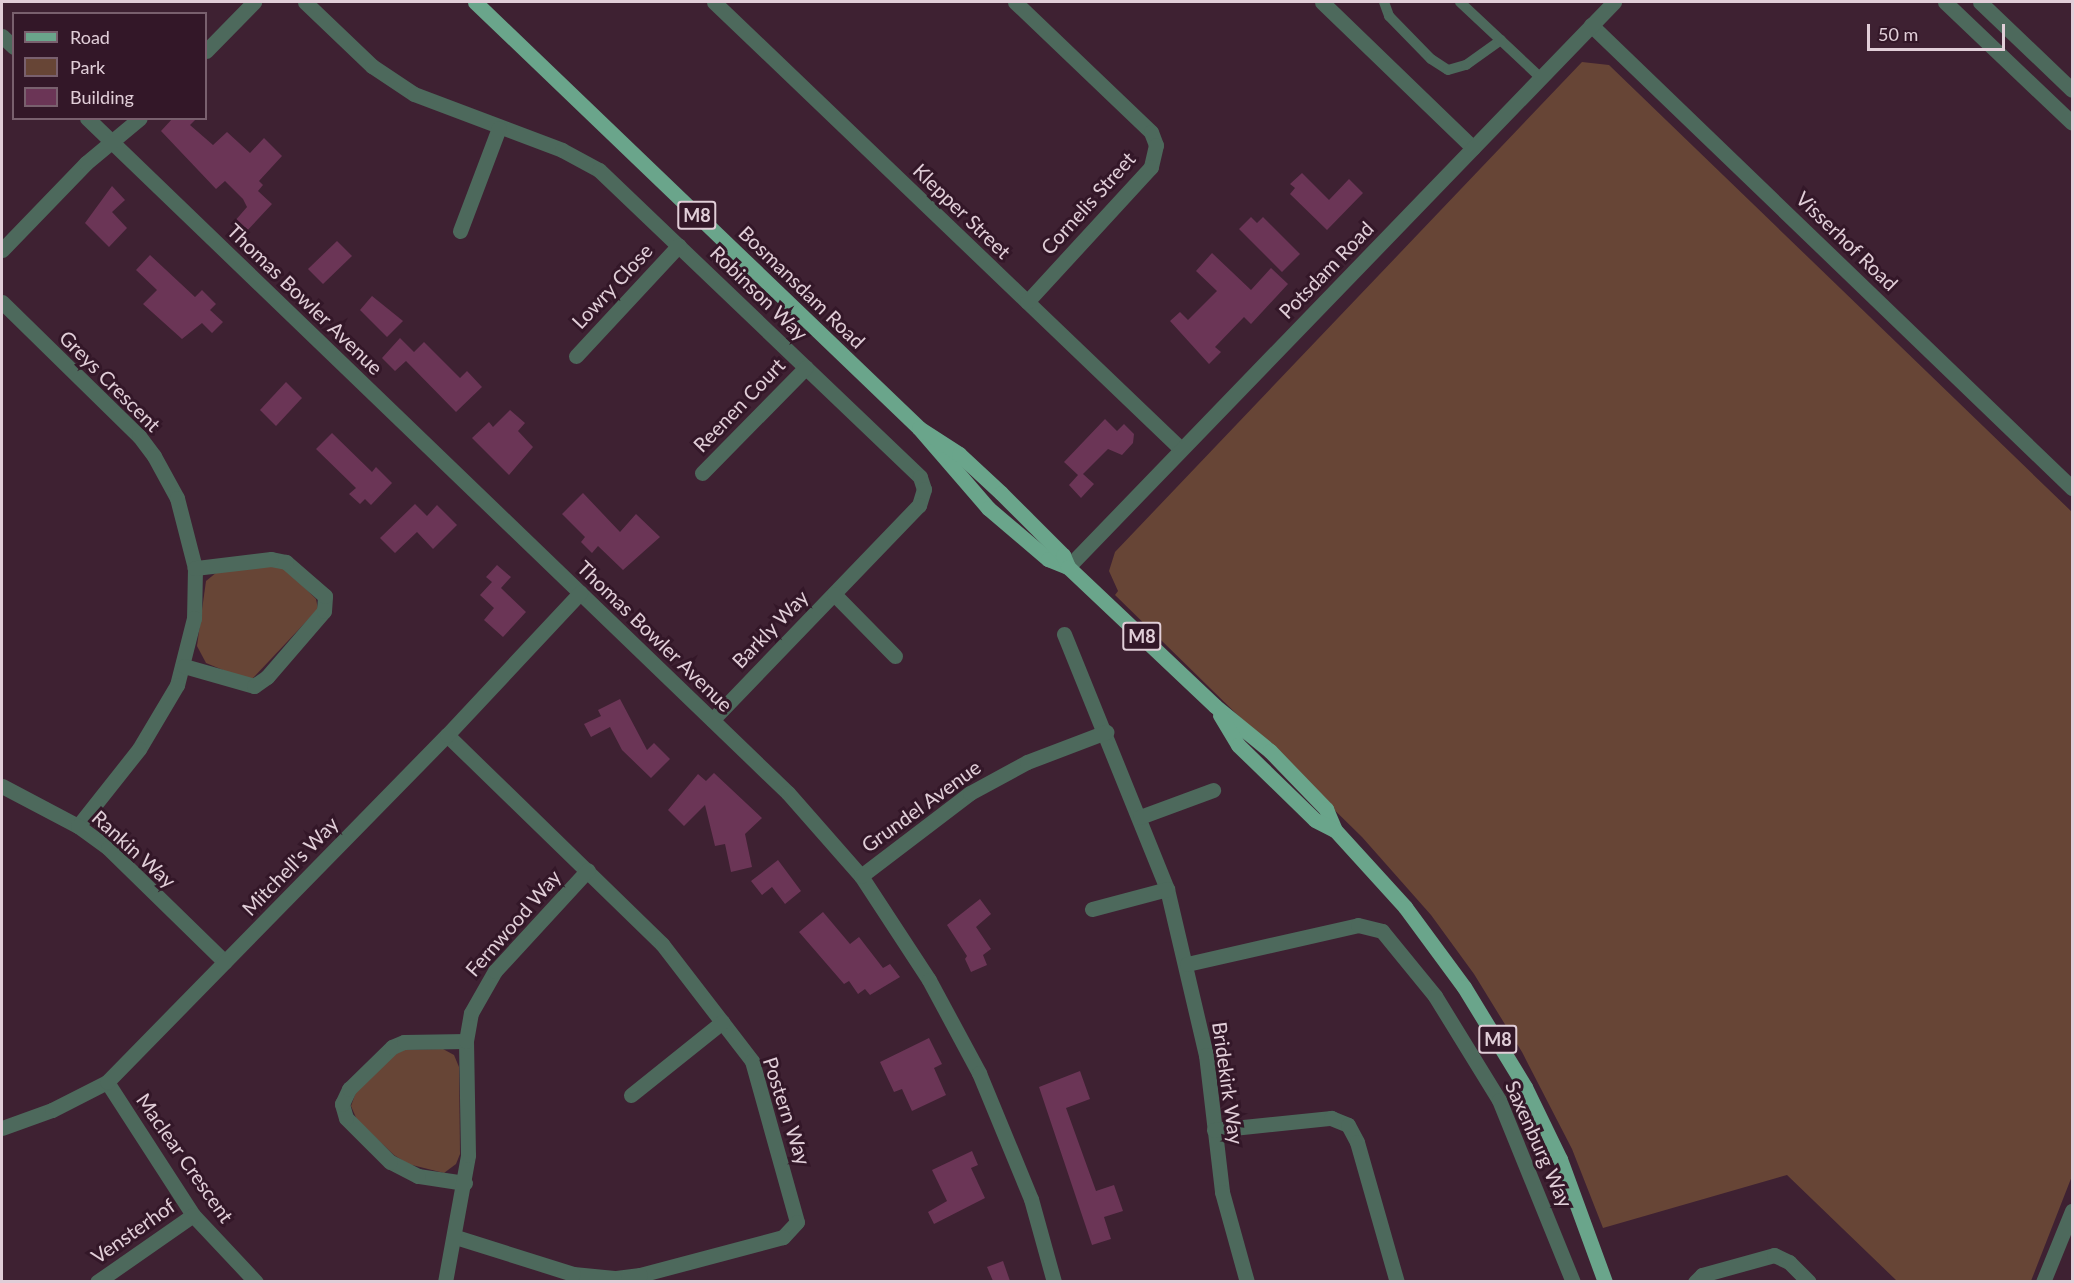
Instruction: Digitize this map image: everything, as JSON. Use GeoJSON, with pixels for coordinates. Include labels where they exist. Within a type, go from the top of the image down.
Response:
{"type":"FeatureCollection","features":[{"type":"Feature","properties":{"kind":"main road","name":"Bosmansdam Road"},"geometry":{"type":"LineString","coordinates":[[475,2],[919,428],[988,508],[1048,559],[1068,567],[1215,706],[1270,751],[1326,809],[1335,830],[1436,946],[1496,1036],[1560,1159],[1605,1281]]}},
{"type":"Feature","properties":{"kind":"street"},"geometry":{"type":"LineString","coordinates":[[207,50],[254,2]]}},
{"type":"Feature","properties":{"kind":"street","name":"Robinson Way"},"geometry":{"type":"LineString","coordinates":[[305,2],[388,78],[414,94],[562,150],[599,170],[916,472],[924,489]]}},
{"type":"Feature","properties":{"kind":"street","name":"Klepper Street"},"geometry":{"type":"LineString","coordinates":[[714,2],[1181,449]]}},
{"type":"Feature","properties":{"kind":"street","name":"Cornelis Street"},"geometry":{"type":"LineString","coordinates":[[1015,2],[1151,132],[1156,145],[1151,167],[1027,302]]}},
{"type":"Feature","properties":{"kind":"street"},"geometry":{"type":"LineString","coordinates":[[1322,2],[1473,148]]}},
{"type":"Feature","properties":{"kind":"street","name":"Potsdam Road"},"geometry":{"type":"LineString","coordinates":[[1068,567],[1614,2]]}},
{"type":"Feature","properties":{"kind":"street"},"geometry":{"type":"LineString","coordinates":[[1945,2],[2073,123]]}},
{"type":"Feature","properties":{"kind":"street"},"geometry":{"type":"LineString","coordinates":[[1980,2],[2073,90]]}},
{"type":"Feature","properties":{"kind":"street","name":"Visserhof Road"},"geometry":{"type":"LineString","coordinates":[[1591,25],[2073,488]]}},
{"type":"Feature","properties":{"kind":"street","name":"Thomas Bowler Avenue"},"geometry":{"type":"LineString","coordinates":[[89,120],[788,793],[861,876],[929,980],[979,1073],[1031,1199],[1054,1281]]}},
{"type":"Feature","properties":{"kind":"street"},"geometry":{"type":"LineString","coordinates":[[2,250],[86,163],[139,120]]}},
{"type":"Feature","properties":{"kind":"street"},"geometry":{"type":"LineString","coordinates":[[460,231],[499,128]]}},
{"type":"Feature","properties":{"kind":"street","name":"Lowry Close"},"geometry":{"type":"LineString","coordinates":[[576,356],[679,245]]}},
{"type":"Feature","properties":{"kind":"street","name":"Greys Crescent"},"geometry":{"type":"LineString","coordinates":[[2,302],[139,436],[154,456],[177,498],[195,568],[194,618],[184,666],[168,703],[139,749],[78,826]]}},
{"type":"Feature","properties":{"kind":"street","name":"Reenen Court"},"geometry":{"type":"LineString","coordinates":[[702,473],[806,367]]}},
{"type":"Feature","properties":{"kind":"street","name":"Barkly Way"},"geometry":{"type":"LineString","coordinates":[[712,720],[919,505],[924,489]]}},
{"type":"Feature","properties":{"kind":"street"},"geometry":{"type":"LineString","coordinates":[[184,666],[246,686],[261,683],[324,611],[325,596],[286,562],[271,559],[195,568]]}},
{"type":"Feature","properties":{"kind":"street","name":"Mitchell's Way"},"geometry":{"type":"LineString","coordinates":[[2,1128],[52,1110],[107,1082],[447,735],[580,593]]}},
{"type":"Feature","properties":{"kind":"street","name":"Barkly Way"},"geometry":{"type":"LineString","coordinates":[[834,594],[895,656]]}},
{"type":"Feature","properties":{"kind":"street","name":"Bridekirk Way"},"geometry":{"type":"LineString","coordinates":[[1064,634],[1106,732],[1167,890],[1187,964],[1206,1055],[1222,1192],[1247,1281]]}},
{"type":"Feature","properties":{"kind":"street","name":"Grundel Avenue"},"geometry":{"type":"LineString","coordinates":[[861,876],[970,793],[1028,762],[1106,732]]}},
{"type":"Feature","properties":{"kind":"street","name":"Postern Way"},"geometry":{"type":"LineString","coordinates":[[447,735],[662,944],[752,1061],[797,1212],[792,1231],[695,1261],[614,1278],[573,1274],[456,1237]]}},
{"type":"Feature","properties":{"kind":"street","name":"Rankin Way"},"geometry":{"type":"LineString","coordinates":[[2,786],[78,826],[108,848],[225,962]]}},
{"type":"Feature","properties":{"kind":"street"},"geometry":{"type":"LineString","coordinates":[[1140,817],[1213,790]]}},
{"type":"Feature","properties":{"kind":"street","name":"Fernwood Way"},"geometry":{"type":"LineString","coordinates":[[445,1281],[456,1237],[465,1183],[466,1041],[471,1013],[482,989],[588,870]]}},
{"type":"Feature","properties":{"kind":"street"},"geometry":{"type":"LineString","coordinates":[[1092,909],[1167,890]]}},
{"type":"Feature","properties":{"kind":"street","name":"Saxenburg Way"},"geometry":{"type":"LineString","coordinates":[[1187,964],[1358,925],[1382,931],[1435,996],[1499,1100],[1573,1281]]}},
{"type":"Feature","properties":{"kind":"street"},"geometry":{"type":"LineString","coordinates":[[631,1095],[723,1022]]}},
{"type":"Feature","properties":{"kind":"street"},"geometry":{"type":"LineString","coordinates":[[465,1183],[425,1178],[390,1162],[346,1118],[342,1104],[349,1089],[392,1047],[404,1042],[466,1041]]}},
{"type":"Feature","properties":{"kind":"street","name":"Maclear Crescent"},"geometry":{"type":"LineString","coordinates":[[107,1082],[193,1215],[256,1281]]}},
{"type":"Feature","properties":{"kind":"street"},"geometry":{"type":"LineString","coordinates":[[1214,1130],[1331,1118],[1348,1125],[1357,1142],[1397,1281]]}},
{"type":"Feature","properties":{"kind":"street"},"geometry":{"type":"LineString","coordinates":[[2043,1281],[2073,1210]]}},
{"type":"Feature","properties":{"kind":"street","name":"Vensterhof"},"geometry":{"type":"LineString","coordinates":[[97,1281],[193,1215]]}},
{"type":"Feature","properties":{"kind":"street"},"geometry":{"type":"LineString","coordinates":[[1695,1281],[1702,1275],[1774,1255],[1789,1262],[1809,1281]]}},
{"type":"Feature","properties":{"kind":"lane"},"geometry":{"type":"LineString","coordinates":[[1384,2],[1389,16],[1431,59],[1448,70],[1466,65],[1501,40]]}},
{"type":"Feature","properties":{"kind":"lane"},"geometry":{"type":"LineString","coordinates":[[1460,2],[1541,78]]}},
{"type":"Feature","properties":{"kind":"green space"},"geometry":{"type":"Polygon","coordinates":[[[1582,62],[1609,65],[2072,512],[2072,1176],[2031,1281],[1897,1281],[1787,1175],[1603,1228],[1572,1149],[1522,1052],[1474,974],[1431,915],[1362,837],[1115,595],[1118,591],[1109,571],[1115,552],[1582,62]]]}},
{"type":"Feature","properties":{"kind":"green space"},"geometry":{"type":"Polygon","coordinates":[[[275,565],[287,570],[316,599],[318,609],[253,678],[245,679],[206,663],[197,646],[206,581],[217,572],[275,565]]]}},
{"type":"Feature","properties":{"kind":"green space"},"geometry":{"type":"Polygon","coordinates":[[[443,1049],[454,1055],[459,1067],[460,1154],[456,1164],[444,1173],[408,1164],[394,1155],[357,1120],[351,1106],[356,1092],[393,1054],[404,1050],[443,1049]]]}},
{"type":"Feature","properties":{"kind":"building"},"geometry":{"type":"Polygon","coordinates":[[[171,120],[195,120],[190,125],[213,145],[227,132],[250,153],[264,138],[282,156],[259,181],[263,185],[258,191],[272,204],[245,233],[234,222],[247,207],[243,199],[225,181],[216,189],[161,131],[171,120]]]}},
{"type":"Feature","properties":{"kind":"building"},"geometry":{"type":"Polygon","coordinates":[[[1302,173],[1329,200],[1349,179],[1363,193],[1327,230],[1290,194],[1295,188],[1290,184],[1302,173]]]}},
{"type":"Feature","properties":{"kind":"building"},"geometry":{"type":"Polygon","coordinates":[[[112,186],[125,200],[112,212],[127,228],[109,247],[85,223],[112,186]]]}},
{"type":"Feature","properties":{"kind":"building"},"geometry":{"type":"Polygon","coordinates":[[[1251,217],[1257,223],[1263,217],[1300,254],[1282,272],[1239,229],[1251,217]]]}},
{"type":"Feature","properties":{"kind":"building"},"geometry":{"type":"Polygon","coordinates":[[[337,241],[352,256],[323,284],[308,269],[337,241]]]}},
{"type":"Feature","properties":{"kind":"building"},"geometry":{"type":"Polygon","coordinates":[[[1212,253],[1251,290],[1271,268],[1288,284],[1251,324],[1244,317],[1215,347],[1221,352],[1209,364],[1170,321],[1180,312],[1188,320],[1217,291],[1196,271],[1212,253]]]}},
{"type":"Feature","properties":{"kind":"building"},"geometry":{"type":"Polygon","coordinates":[[[150,255],[195,297],[202,290],[216,304],[210,310],[223,322],[212,333],[202,323],[182,339],[143,304],[157,290],[136,270],[150,255]]]}},
{"type":"Feature","properties":{"kind":"building"},"geometry":{"type":"Polygon","coordinates":[[[372,296],[403,321],[387,337],[360,310],[372,296]]]}},
{"type":"Feature","properties":{"kind":"building"},"geometry":{"type":"Polygon","coordinates":[[[400,338],[414,352],[424,342],[460,378],[467,371],[482,387],[456,412],[406,361],[395,371],[382,358],[400,338]]]}},
{"type":"Feature","properties":{"kind":"building"},"geometry":{"type":"Polygon","coordinates":[[[286,382],[302,398],[276,426],[260,410],[286,382]]]}},
{"type":"Feature","properties":{"kind":"building"},"geometry":{"type":"Polygon","coordinates":[[[510,410],[525,423],[518,431],[533,447],[509,475],[472,438],[489,422],[493,427],[510,410]]]}},
{"type":"Feature","properties":{"kind":"building"},"geometry":{"type":"Polygon","coordinates":[[[1105,419],[1117,431],[1124,424],[1134,434],[1133,443],[1122,455],[1108,449],[1083,474],[1094,484],[1081,498],[1069,485],[1078,475],[1064,462],[1105,419]]]}},
{"type":"Feature","properties":{"kind":"building"},"geometry":{"type":"Polygon","coordinates":[[[332,433],[372,472],[376,467],[392,483],[371,505],[365,499],[360,504],[349,494],[356,488],[316,449],[332,433]]]}},
{"type":"Feature","properties":{"kind":"building"},"geometry":{"type":"Polygon","coordinates":[[[583,493],[620,532],[636,514],[660,537],[623,570],[598,546],[592,553],[581,542],[585,537],[562,514],[583,493]]]}},
{"type":"Feature","properties":{"kind":"building"},"geometry":{"type":"Polygon","coordinates":[[[415,504],[427,516],[437,505],[457,525],[433,549],[417,532],[395,553],[380,538],[415,504]]]}},
{"type":"Feature","properties":{"kind":"building"},"geometry":{"type":"Polygon","coordinates":[[[497,565],[511,577],[501,588],[526,612],[503,637],[484,620],[494,608],[480,595],[492,582],[486,577],[497,565]]]}},
{"type":"Feature","properties":{"kind":"building"},"geometry":{"type":"Polygon","coordinates":[[[620,699],[647,750],[654,743],[670,759],[651,778],[622,750],[610,727],[591,737],[584,724],[601,716],[598,710],[620,699]]]}},
{"type":"Feature","properties":{"kind":"building"},"geometry":{"type":"Polygon","coordinates":[[[714,773],[762,818],[745,834],[752,867],[731,872],[725,844],[715,846],[705,805],[684,826],[668,810],[698,774],[706,781],[714,773]]]}},
{"type":"Feature","properties":{"kind":"building"},"geometry":{"type":"Polygon","coordinates":[[[778,860],[801,891],[785,904],[772,887],[762,895],[751,881],[778,860]]]}},
{"type":"Feature","properties":{"kind":"building"},"geometry":{"type":"Polygon","coordinates":[[[980,899],[991,914],[976,927],[991,949],[983,955],[987,965],[971,972],[965,959],[967,956],[947,925],[980,899]]]}},
{"type":"Feature","properties":{"kind":"building"},"geometry":{"type":"Polygon","coordinates":[[[823,912],[850,944],[859,937],[883,968],[890,964],[900,977],[870,995],[865,989],[858,994],[849,981],[844,984],[799,932],[823,912]]]}},
{"type":"Feature","properties":{"kind":"building"},"geometry":{"type":"Polygon","coordinates":[[[929,1038],[942,1064],[934,1068],[946,1095],[912,1111],[902,1089],[894,1092],[880,1062],[929,1038]]]}},
{"type":"Feature","properties":{"kind":"building"},"geometry":{"type":"Polygon","coordinates":[[[1080,1071],[1090,1099],[1066,1108],[1096,1191],[1114,1185],[1123,1211],[1104,1217],[1111,1239],[1092,1245],[1039,1087],[1080,1071]]]}},
{"type":"Feature","properties":{"kind":"building"},"geometry":{"type":"Polygon","coordinates":[[[972,1151],[978,1165],[971,1168],[985,1198],[934,1224],[928,1212],[947,1201],[932,1170],[972,1151]]]}},
{"type":"Feature","properties":{"kind":"building"},"geometry":{"type":"Polygon","coordinates":[[[1003,1261],[1010,1281],[993,1281],[987,1267],[1003,1261]]]}}]}
